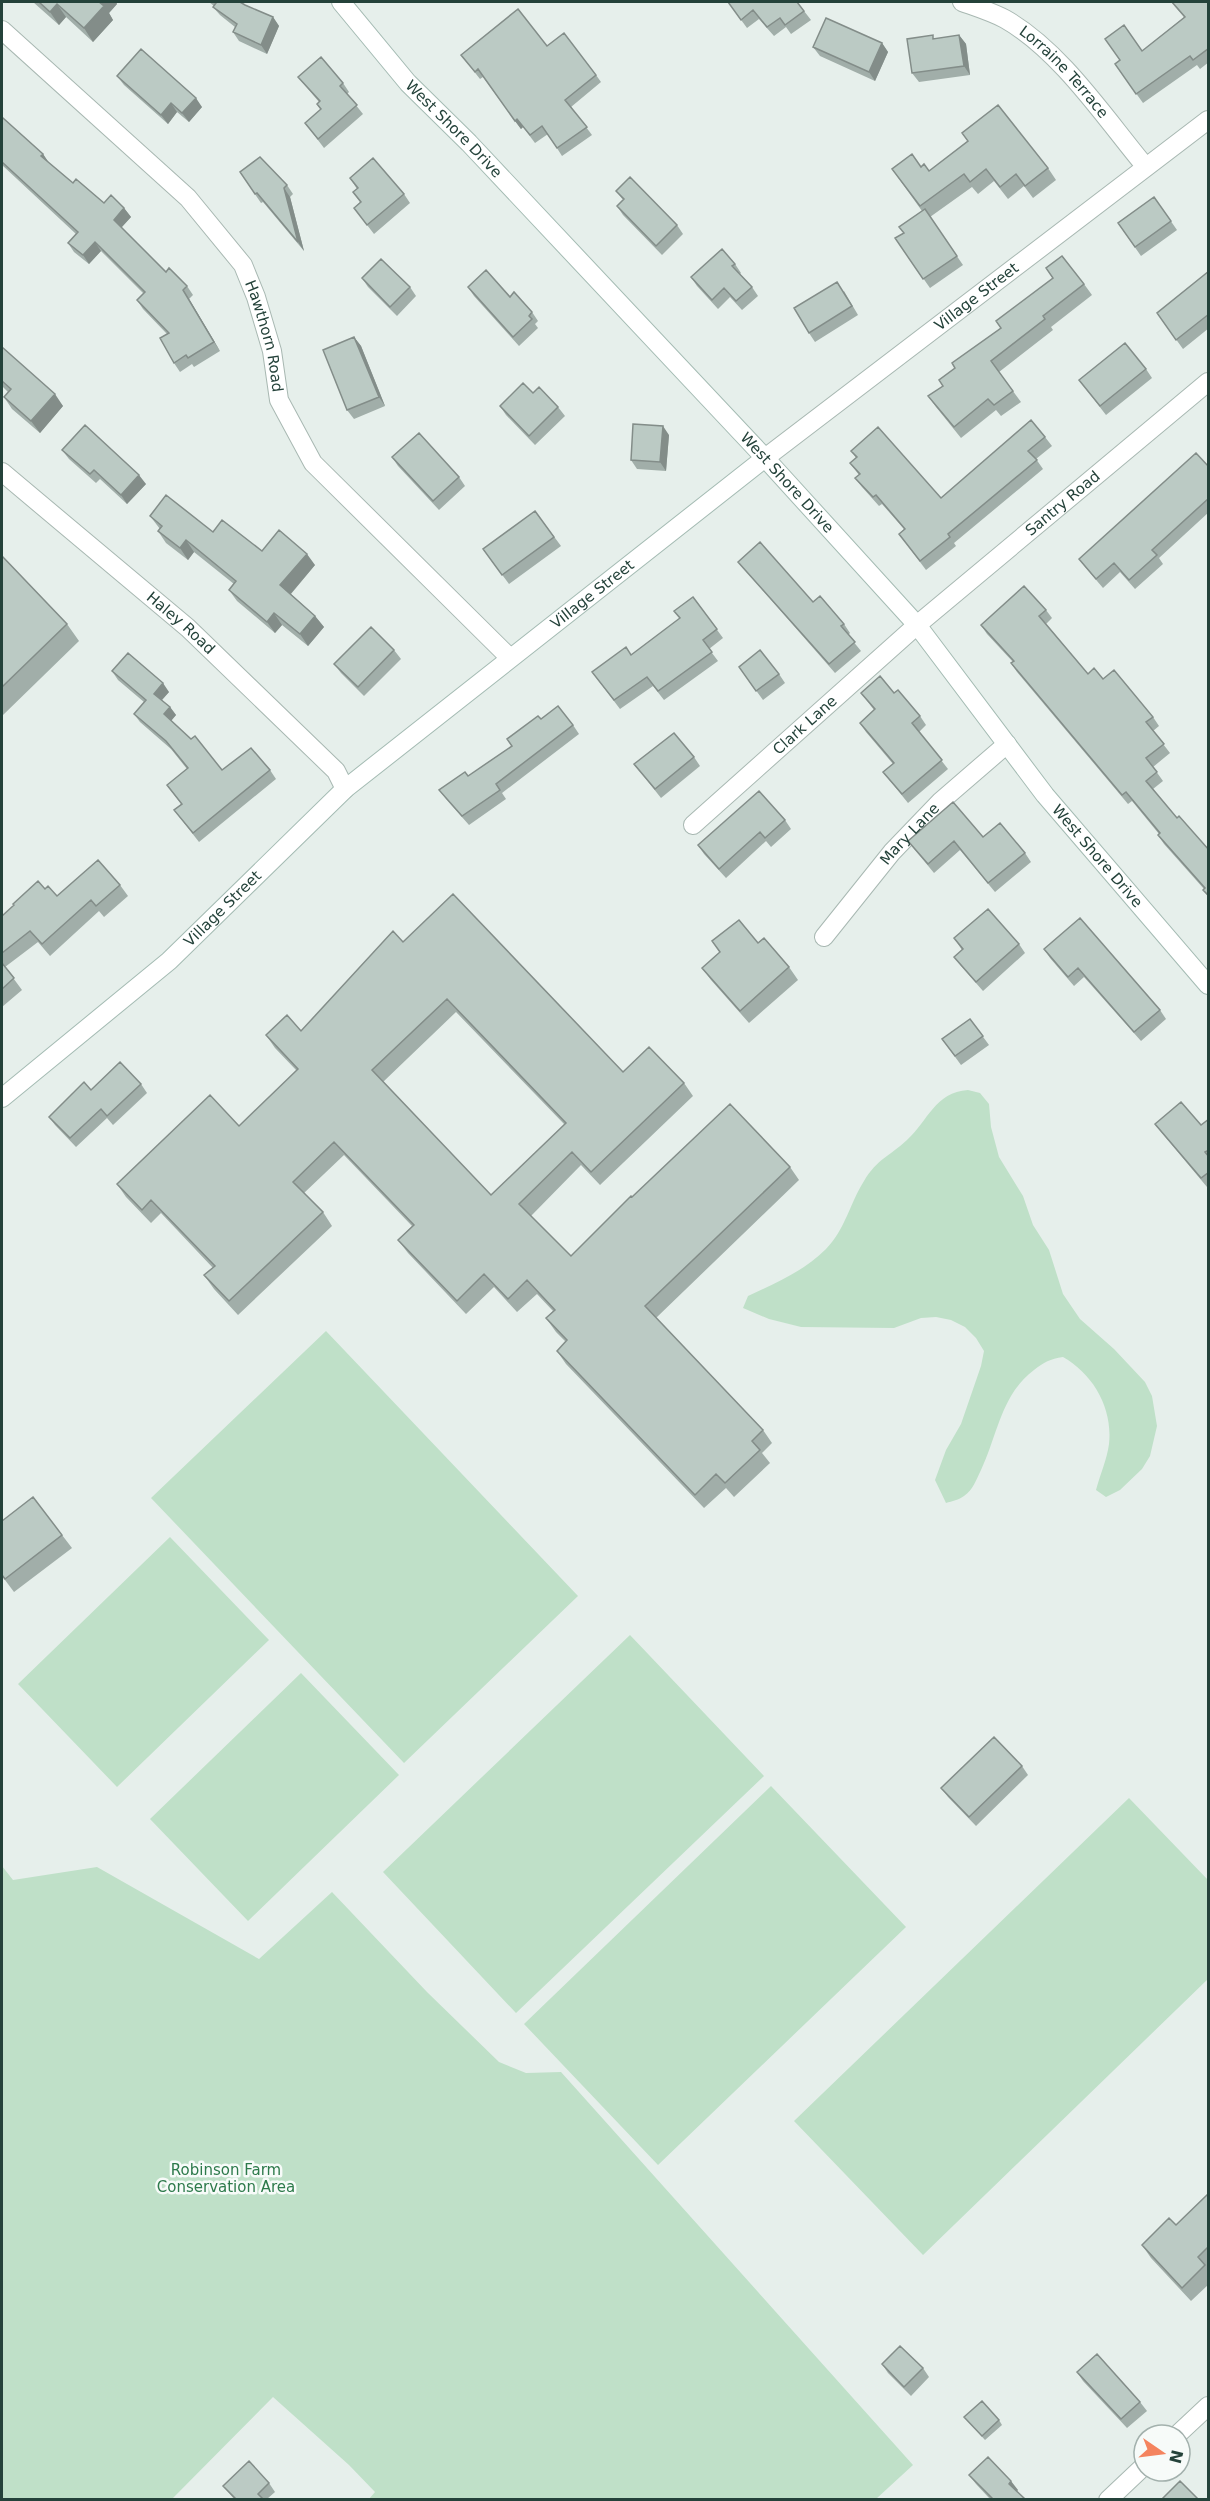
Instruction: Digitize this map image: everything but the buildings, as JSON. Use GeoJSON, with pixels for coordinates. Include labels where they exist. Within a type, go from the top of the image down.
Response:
{"type":"FeatureCollection","features":[{"type":"Feature","properties":{"kind":"street","name":"West Shore Drive"},"geometry":{"type":"LineString","coordinates":[[341,2],[408,83],[469,143],[765,458],[917,625],[1045,795],[1209,985]]}},
{"type":"Feature","properties":{"kind":"street","name":"Lorraine Terrace"},"geometry":{"type":"LineString","coordinates":[[962,2],[1005,19],[1035,40],[1077,82],[1145,166]]}},
{"type":"Feature","properties":{"kind":"street","name":"Hawthorn Road"},"geometry":{"type":"LineString","coordinates":[[2,30],[188,198],[243,265],[256,297],[272,351],[279,400],[313,463],[510,658]]}},
{"type":"Feature","properties":{"kind":"street","name":"Village Street"},"geometry":{"type":"LineString","coordinates":[[2,1098],[170,961],[345,789],[765,458],[1145,166],[1209,120]]}},
{"type":"Feature","properties":{"kind":"street","name":"Santry Road"},"geometry":{"type":"LineString","coordinates":[[917,625],[1209,382]]}},
{"type":"Feature","properties":{"kind":"street","name":"Haley Road"},"geometry":{"type":"LineString","coordinates":[[2,472],[188,628],[336,771],[345,789]]}},
{"type":"Feature","properties":{"kind":"street","name":"Clark Lane"},"geometry":{"type":"LineString","coordinates":[[693,825],[917,625]]}},
{"type":"Feature","properties":{"kind":"street","name":"Mary Lane"},"geometry":{"type":"LineString","coordinates":[[824,937],[892,852],[941,801],[1007,744]]}},
{"type":"Feature","properties":{"kind":"street"},"geometry":{"type":"LineString","coordinates":[[1190,2423],[1209,2406]]}},
{"type":"Feature","properties":{"kind":"street"},"geometry":{"type":"LineString","coordinates":[[1108,2499],[1132,2477]]}},
{"type":"Feature","properties":{"kind":"green space"},"geometry":{"type":"Polygon","coordinates":[[[968,1090],[980,1093],[989,1104],[991,1127],[999,1157],[1023,1196],[1033,1225],[1049,1250],[1063,1294],[1080,1319],[1114,1349],[1145,1382],[1152,1396],[1157,1426],[1150,1456],[1142,1469],[1120,1490],[1106,1497],[1096,1490],[1109,1444],[1108,1418],[1099,1393],[1092,1383],[1074,1364],[1063,1357],[1044,1363],[1023,1380],[1014,1391],[972,1488],[962,1497],[946,1503],[935,1480],[946,1450],[961,1424],[984,1351],[965,1327],[951,1320],[936,1317],[921,1318],[894,1328],[801,1327],[769,1319],[743,1308],[748,1296],[799,1270],[826,1249],[833,1242],[859,1189],[874,1168],[907,1140],[940,1102],[957,1092],[968,1090]]]}},
{"type":"Feature","properties":{"kind":"green space"},"geometry":{"type":"Polygon","coordinates":[[[326,1331],[578,1596],[404,1763],[151,1498],[326,1331]]]}},
{"type":"Feature","properties":{"kind":"green space"},"geometry":{"type":"Polygon","coordinates":[[[170,1537],[269,1640],[117,1787],[18,1684],[170,1537]]]}},
{"type":"Feature","properties":{"kind":"green space"},"geometry":{"type":"Polygon","coordinates":[[[630,1635],[764,1776],[516,2013],[383,1872],[630,1635]]]}},
{"type":"Feature","properties":{"kind":"green space"},"geometry":{"type":"Polygon","coordinates":[[[301,1673],[399,1775],[248,1921],[150,1819],[301,1673]]]}},
{"type":"Feature","properties":{"kind":"green space"},"geometry":{"type":"Polygon","coordinates":[[[771,1786],[906,1927],[658,2165],[524,2024],[771,1786]]]}},
{"type":"Feature","properties":{"kind":"green space"},"geometry":{"type":"Polygon","coordinates":[[[1129,1798],[1208,1880],[1208,1979],[923,2255],[794,2121],[1129,1798]]]}},
{"type":"Feature","properties":{"kind":"green space","name":"Robinson Farm Conservation Area"},"geometry":{"type":"Polygon","coordinates":[[[2,1866],[13,1880],[97,1867],[259,1959],[332,1892],[427,1992],[499,2062],[526,2073],[561,2072],[913,2465],[876,2499],[369,2499],[375,2492],[349,2465],[273,2397],[172,2499],[2,2499],[2,1866]]]}}]}
